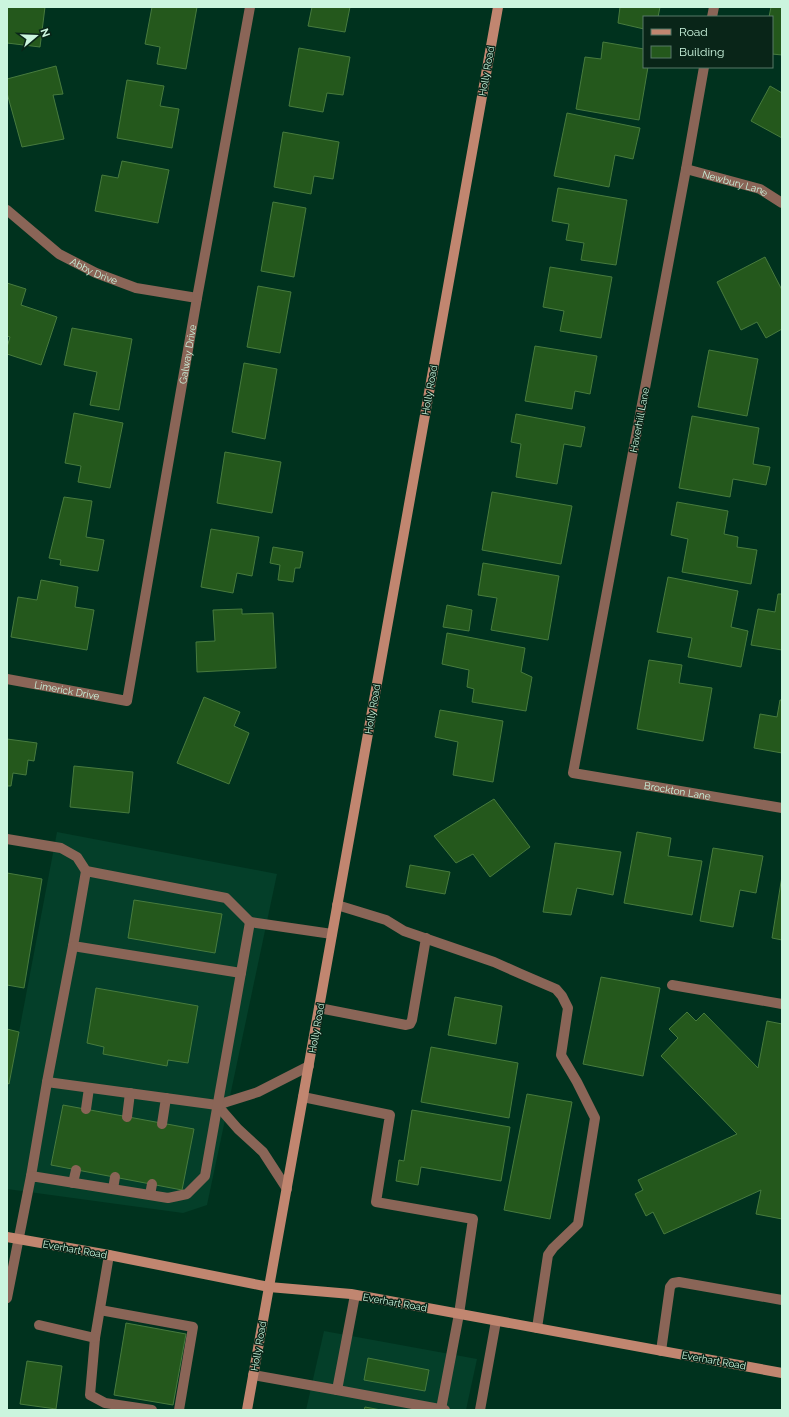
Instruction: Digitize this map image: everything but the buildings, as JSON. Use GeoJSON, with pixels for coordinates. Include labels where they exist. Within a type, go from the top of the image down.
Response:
{"type":"FeatureCollection","features":[{"type":"Feature","properties":{"kind":"main road","name":"Holly Road"},"geometry":{"type":"LineString","coordinates":[[247,1410],[498,7]]}},
{"type":"Feature","properties":{"kind":"main road","name":"Everhart Road"},"geometry":{"type":"LineString","coordinates":[[7,1237],[109,1255],[269,1287],[355,1295],[782,1373]]}},
{"type":"Feature","properties":{"kind":"street","name":"Galway Drive"},"geometry":{"type":"LineString","coordinates":[[127,701],[197,298],[250,7]]}},
{"type":"Feature","properties":{"kind":"street","name":"Haverhill Lane"},"geometry":{"type":"LineString","coordinates":[[573,773],[704,68]]}},
{"type":"Feature","properties":{"kind":"street","name":"Newbury Lane"},"geometry":{"type":"LineString","coordinates":[[686,170],[760,189],[782,203]]}},
{"type":"Feature","properties":{"kind":"street","name":"Abby Drive"},"geometry":{"type":"LineString","coordinates":[[7,210],[59,254],[96,273],[136,288],[197,298]]}},
{"type":"Feature","properties":{"kind":"street","name":"Limerick Drive"},"geometry":{"type":"LineString","coordinates":[[7,680],[127,701]]}},
{"type":"Feature","properties":{"kind":"street","name":"Brockton Lane"},"geometry":{"type":"LineString","coordinates":[[573,773],[782,808]]}},
{"type":"Feature","properties":{"kind":"street"},"geometry":{"type":"LineString","coordinates":[[7,839],[61,848],[77,857],[86,871],[47,1082],[32,1176],[7,1298]]}},
{"type":"Feature","properties":{"kind":"street"},"geometry":{"type":"LineString","coordinates":[[86,871],[226,898],[250,922],[332,934]]}},
{"type":"Feature","properties":{"kind":"street"},"geometry":{"type":"LineString","coordinates":[[337,905],[386,920],[404,931],[494,962],[556,990],[562,996],[568,1008],[561,1055],[577,1082],[595,1118],[578,1224],[553,1248],[548,1255],[537,1328]]}},
{"type":"Feature","properties":{"kind":"street"},"geometry":{"type":"LineString","coordinates":[[32,1176],[168,1198],[187,1194],[205,1176],[250,922]]}},
{"type":"Feature","properties":{"kind":"street"},"geometry":{"type":"LineString","coordinates":[[319,1008],[406,1025],[410,1024],[412,1020],[426,938]]}},
{"type":"Feature","properties":{"kind":"street"},"geometry":{"type":"LineString","coordinates":[[73,946],[241,973]]}},
{"type":"Feature","properties":{"kind":"street"},"geometry":{"type":"LineString","coordinates":[[672,985],[782,1004]]}},
{"type":"Feature","properties":{"kind":"street"},"geometry":{"type":"LineString","coordinates":[[47,1082],[217,1105],[258,1092],[309,1066]]}},
{"type":"Feature","properties":{"kind":"street"},"geometry":{"type":"LineString","coordinates":[[86,1109],[89,1088]]}},
{"type":"Feature","properties":{"kind":"street"},"geometry":{"type":"LineString","coordinates":[[127,1117],[130,1093]]}},
{"type":"Feature","properties":{"kind":"street"},"geometry":{"type":"LineString","coordinates":[[253,1375],[443,1410],[474,1219],[376,1202],[390,1115],[303,1097]]}},
{"type":"Feature","properties":{"kind":"street"},"geometry":{"type":"LineString","coordinates":[[162,1124],[166,1098]]}},
{"type":"Feature","properties":{"kind":"street"},"geometry":{"type":"LineString","coordinates":[[217,1105],[238,1129],[263,1152],[287,1189]]}},
{"type":"Feature","properties":{"kind":"street"},"geometry":{"type":"LineString","coordinates":[[73,1183],[76,1170]]}},
{"type":"Feature","properties":{"kind":"street"},"geometry":{"type":"LineString","coordinates":[[113,1189],[115,1177]]}},
{"type":"Feature","properties":{"kind":"street"},"geometry":{"type":"LineString","coordinates":[[150,1195],[152,1184]]}},
{"type":"Feature","properties":{"kind":"street"},"geometry":{"type":"LineString","coordinates":[[109,1255],[95,1338],[90,1395],[105,1403],[152,1410]]}},
{"type":"Feature","properties":{"kind":"street"},"geometry":{"type":"LineString","coordinates":[[661,1350],[670,1287],[673,1283],[679,1282],[782,1300]]}},
{"type":"Feature","properties":{"kind":"street"},"geometry":{"type":"LineString","coordinates":[[337,1390],[355,1295]]}},
{"type":"Feature","properties":{"kind":"street"},"geometry":{"type":"LineString","coordinates":[[100,1310],[193,1327],[179,1410]]}},
{"type":"Feature","properties":{"kind":"street"},"geometry":{"type":"LineString","coordinates":[[480,1410],[496,1321]]}},
{"type":"Feature","properties":{"kind":"street"},"geometry":{"type":"LineString","coordinates":[[39,1325],[95,1338]]}},
{"type":"Feature","properties":{"kind":"shaded area"},"geometry":{"type":"Polygon","coordinates":[[[57,832],[277,874],[207,1205],[183,1213],[7,1189],[7,1095],[57,832]]]}},
{"type":"Feature","properties":{"kind":"shaded area"},"geometry":{"type":"Polygon","coordinates":[[[324,1331],[477,1359],[466,1410],[306,1410],[324,1331]]]}}]}
